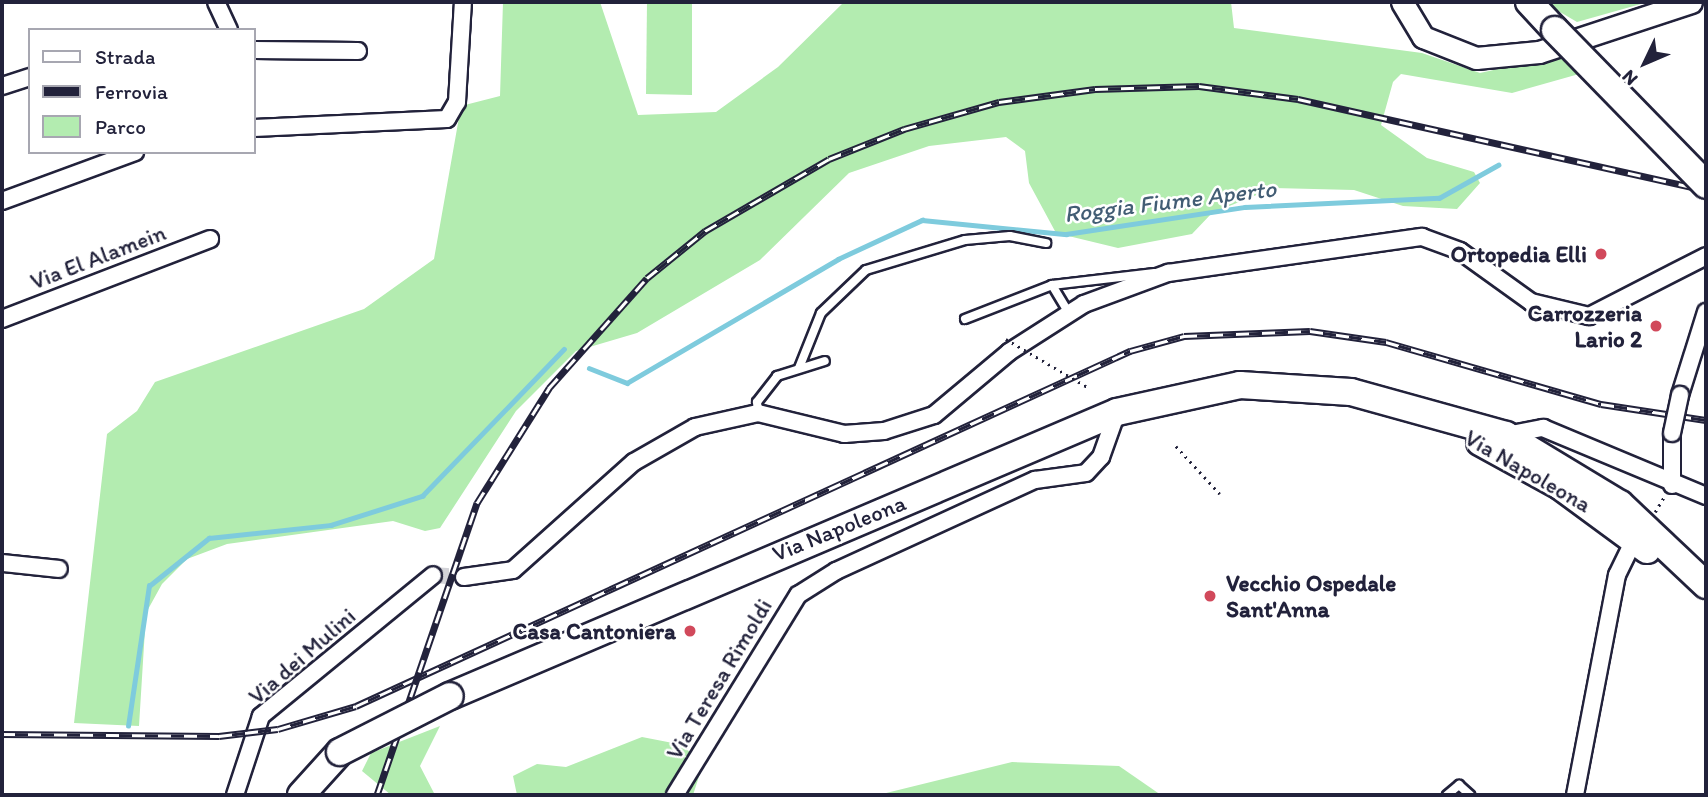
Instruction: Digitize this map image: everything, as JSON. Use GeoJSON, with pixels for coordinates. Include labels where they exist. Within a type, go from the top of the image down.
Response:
{"type":"FeatureCollection","features":[{"type":"Feature","properties":{"kind":"main road"},"geometry":{"type":"LineString","coordinates":[[1529,2],[1706,185]]}},
{"type":"Feature","properties":{"kind":"main road","name":"Via Napoleona"},"geometry":{"type":"LineString","coordinates":[[301,795],[340,752],[450,696],[1117,412],[1240,386],[1351,393],[1417,408],[1484,437],[1506,435],[1573,472],[1640,533],[1706,601]]}},
{"type":"Feature","properties":{"kind":"main road","name":"Via Napoleona"},"geometry":{"type":"LineString","coordinates":[[1417,408],[1670,550],[1706,586]]}},
{"type":"Feature","properties":{"kind":"street"},"geometry":{"type":"LineString","coordinates":[[216,2],[228,28]]}},
{"type":"Feature","properties":{"kind":"street"},"geometry":{"type":"LineString","coordinates":[[256,128],[447,119],[457,102],[463,2]]}},
{"type":"Feature","properties":{"kind":"street"},"geometry":{"type":"LineString","coordinates":[[1402,2],[1409,23],[1452,53],[1499,57],[1539,52],[1688,3]]}},
{"type":"Feature","properties":{"kind":"street"},"geometry":{"type":"LineString","coordinates":[[256,50],[358,51]]}},
{"type":"Feature","properties":{"kind":"street"},"geometry":{"type":"LineString","coordinates":[[2,86],[28,78]]}},
{"type":"Feature","properties":{"kind":"street"},"geometry":{"type":"LineString","coordinates":[[2,201],[130,154]]}},
{"type":"Feature","properties":{"kind":"street"},"geometry":{"type":"LineString","coordinates":[[464,577],[482,580],[513,570],[662,444],[695,427],[758,413],[844,434],[884,431],[934,415],[1009,352],[1069,313],[1168,274],[1422,237],[1460,251],[1531,302],[1589,316],[1706,256]]}},
{"type":"Feature","properties":{"kind":"street","name":"Via El Alamein"},"geometry":{"type":"LineString","coordinates":[[2,319],[210,239]]}},
{"type":"Feature","properties":{"kind":"street"},"geometry":{"type":"LineString","coordinates":[[1672,485],[1672,433],[1680,395],[1706,312]]}},
{"type":"Feature","properties":{"kind":"street","name":"Via Teresa Rimoldi"},"geometry":{"type":"LineString","coordinates":[[675,795],[798,595],[845,566],[1035,480],[1086,473],[1101,457],[1117,412]]}},
{"type":"Feature","properties":{"kind":"street"},"geometry":{"type":"LineString","coordinates":[[1506,435],[1543,428],[1672,485],[1706,496]]}},
{"type":"Feature","properties":{"kind":"street"},"geometry":{"type":"LineString","coordinates":[[1575,795],[1617,575],[1640,533]]}},
{"type":"Feature","properties":{"kind":"street"},"geometry":{"type":"LineString","coordinates":[[2,563],[59,569]]}},
{"type":"Feature","properties":{"kind":"street","name":"Via dei Mulini"},"geometry":{"type":"LineString","coordinates":[[234,795],[261,716],[433,575]]}},
{"type":"Feature","properties":{"kind":"lane"},"geometry":{"type":"LineString","coordinates":[[1392,2],[1409,23]]}},
{"type":"Feature","properties":{"kind":"lane"},"geometry":{"type":"LineString","coordinates":[[799,368],[821,313],[866,270],[965,240],[1010,236],[1046,243]]}},
{"type":"Feature","properties":{"kind":"lane"},"geometry":{"type":"LineString","coordinates":[[965,319],[1052,285],[1121,272],[1168,274]]}},
{"type":"Feature","properties":{"kind":"lane"},"geometry":{"type":"LineString","coordinates":[[1052,285],[1069,313]]}},
{"type":"Feature","properties":{"kind":"lane"},"geometry":{"type":"LineString","coordinates":[[758,413],[757,402],[777,376],[825,361]]}},
{"type":"Feature","properties":{"kind":"lane"},"geometry":{"type":"LineString","coordinates":[[1447,795],[1460,785],[1470,795]]}},
{"type":"Feature","properties":{"kind":"path"},"geometry":{"type":"LineString","coordinates":[[1006,339],[1089,388]]}},
{"type":"Feature","properties":{"kind":"path"},"geometry":{"type":"LineString","coordinates":[[1176,446],[1220,494]]}},
{"type":"Feature","properties":{"kind":"path"},"geometry":{"type":"LineString","coordinates":[[1640,533],[1672,485]]}},
{"type":"Feature","properties":{"kind":"green space"},"geometry":{"type":"Polygon","coordinates":[[[503,2],[600,2],[638,115],[716,112],[778,67],[844,2],[1231,2],[1234,28],[1422,53],[1480,73],[1560,55],[1579,74],[1512,93],[1401,74],[1393,82],[1381,125],[1427,158],[1474,172],[1480,183],[1457,209],[1403,206],[1354,190],[1274,188],[1212,213],[1192,234],[1118,248],[1056,233],[1029,183],[1025,151],[1006,137],[929,146],[849,173],[760,260],[637,333],[576,351],[516,411],[440,528],[425,531],[393,521],[227,544],[187,559],[162,584],[146,613],[139,726],[74,723],[107,434],[137,411],[155,382],[364,309],[434,259],[461,106],[500,96],[503,2]]]}},
{"type":"Feature","properties":{"kind":"green space"},"geometry":{"type":"Polygon","coordinates":[[[647,2],[692,3],[692,95],[646,94],[647,2]]]}},
{"type":"Feature","properties":{"kind":"green space"},"geometry":{"type":"Polygon","coordinates":[[[1543,2],[1648,2],[1577,22],[1543,2]]]}},
{"type":"Feature","properties":{"kind":"green space"},"geometry":{"type":"Polygon","coordinates":[[[440,726],[420,766],[435,795],[391,795],[362,771],[371,753],[440,726]]]}},
{"type":"Feature","properties":{"kind":"green space"},"geometry":{"type":"Polygon","coordinates":[[[642,737],[678,744],[704,761],[693,795],[517,795],[513,776],[537,764],[566,767],[642,737]]]}},
{"type":"Feature","properties":{"kind":"green space"},"geometry":{"type":"Polygon","coordinates":[[[1012,762],[1119,766],[1161,795],[878,795],[1012,762]]]}},
{"type":"Feature","properties":{"kind":"waterway","name":"Roggia Fiume Aperto"},"geometry":{"type":"LineString","coordinates":[[589,368],[627,383],[838,259],[922,220],[1066,234],[1245,207],[1439,198],[1498,165]]}},
{"type":"Feature","properties":{"kind":"waterway","name":"Roggia Fiume Aperto"},"geometry":{"type":"LineString","coordinates":[[128,726],[149,586],[209,538],[331,525],[422,496],[564,349]]}},
{"type":"Feature","properties":{"kind":"tunnel"},"geometry":{"type":"LineString","coordinates":[[433,575],[464,577]]}},
{"type":"Feature","properties":{"kind":"railway"},"geometry":{"type":"LineString","coordinates":[[377,795],[477,503],[549,388],[647,278],[705,231],[829,159],[904,129],[999,102],[1095,89],[1199,86],[1298,99],[1706,190]]}},
{"type":"Feature","properties":{"kind":"railway"},"geometry":{"type":"LineString","coordinates":[[2,734],[219,736],[278,729],[356,706],[1130,351],[1184,336],[1310,331],[1386,342],[1601,404],[1706,420]]}},
{"type":"Feature","properties":{"kind":"place","name":"Ortopedia Elli"},"geometry":{"type":"Point","coordinates":[1601,254]}},
{"type":"Feature","properties":{"kind":"place","name":"Carrozzeria Lario 2"},"geometry":{"type":"Point","coordinates":[1656,326]}},
{"type":"Feature","properties":{"kind":"place","name":"Vecchio Ospedale Sant'Anna"},"geometry":{"type":"Point","coordinates":[1210,596]}},
{"type":"Feature","properties":{"kind":"place","name":"Casa Cantoniera"},"geometry":{"type":"Point","coordinates":[690,631]}}]}
